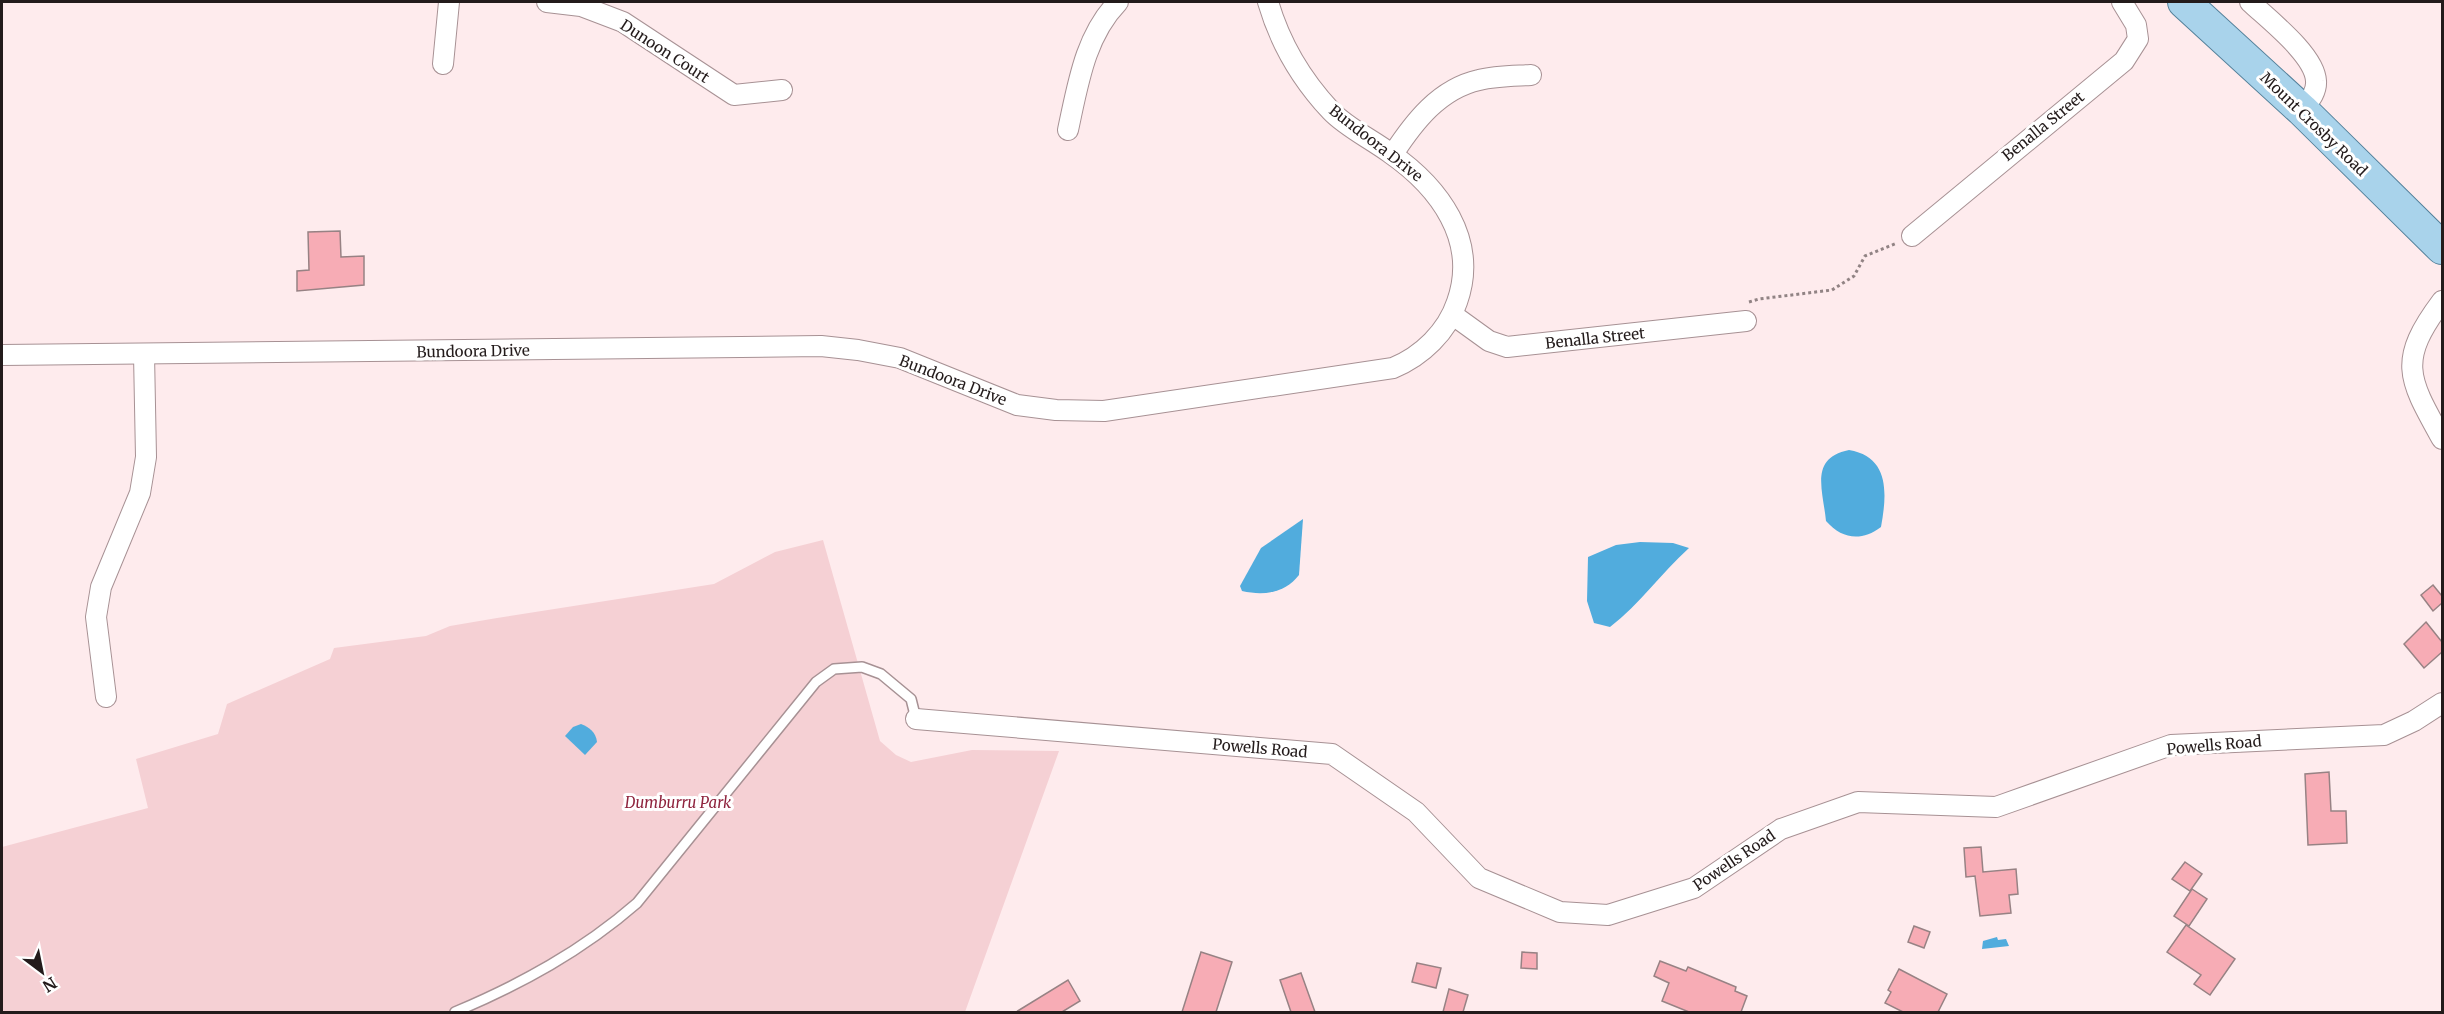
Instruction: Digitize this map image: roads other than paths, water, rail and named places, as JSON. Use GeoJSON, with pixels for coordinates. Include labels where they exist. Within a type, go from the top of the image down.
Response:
{"type":"FeatureCollection","features":[{"type":"Feature","properties":{"kind":"main road","name":"Mount Crosby Road"},"geometry":{"type":"LineString","coordinates":[[2184,2],[2302,110],[2442,248]]}},
{"type":"Feature","properties":{"kind":"street"},"geometry":{"type":"LineString","coordinates":[[443,64],[449,2]]}},
{"type":"Feature","properties":{"kind":"street","name":"Dunoon Court"},"geometry":{"type":"LineString","coordinates":[[547,2],[581,6],[623,22],[734,96],[782,90]]}},
{"type":"Feature","properties":{"kind":"street"},"geometry":{"type":"LineString","coordinates":[[1068,130],[1079,79],[1090,45],[1100,24],[1118,2]]}},
{"type":"Feature","properties":{"kind":"street","name":"Bundoora Drive"},"geometry":{"type":"LineString","coordinates":[[2,355],[821,346],[900,358],[1017,405],[1104,411],[1393,368],[1409,361],[1434,341],[1453,315],[1461,290],[1463,274],[1460,234],[1448,208],[1426,183],[1393,154],[1332,113],[1301,75],[1277,31],[1268,2]]}},
{"type":"Feature","properties":{"kind":"street","name":"Benalla Street"},"geometry":{"type":"LineString","coordinates":[[1912,236],[2124,61],[2138,39],[2136,25],[2122,2]]}},
{"type":"Feature","properties":{"kind":"street"},"geometry":{"type":"LineString","coordinates":[[2250,2],[2305,55],[2309,63],[2316,79],[2315,90],[2302,110]]}},
{"type":"Feature","properties":{"kind":"street"},"geometry":{"type":"LineString","coordinates":[[1393,154],[1413,124],[1449,91],[1480,80],[1531,75]]}},
{"type":"Feature","properties":{"kind":"street"},"geometry":{"type":"LineString","coordinates":[[2442,302],[2421,331],[2414,347],[2412,364],[2423,404],[2442,440]]}},
{"type":"Feature","properties":{"kind":"street","name":"Benalla Street"},"geometry":{"type":"LineString","coordinates":[[1453,315],[1489,341],[1507,347],[1743,321]]}},
{"type":"Feature","properties":{"kind":"street"},"geometry":{"type":"LineString","coordinates":[[106,698],[96,617],[101,587],[141,484],[146,457],[144,354]]}},
{"type":"Feature","properties":{"kind":"street","name":"Powells Road"},"geometry":{"type":"LineString","coordinates":[[916,719],[1332,754],[1416,812],[1479,878],[1560,912],[1608,915],[1694,888],[1780,829],[1858,802],[1996,807],[2171,746],[2384,735],[2414,721],[2442,703]]}},
{"type":"Feature","properties":{"kind":"lane"},"geometry":{"type":"LineString","coordinates":[[455,1012],[528,978],[570,954],[637,903],[816,682],[834,669],[862,667],[881,674],[911,699],[916,719]]}},
{"type":"Feature","properties":{"kind":"water"},"geometry":{"type":"Polygon","coordinates":[[[1849,450],[1872,460],[1883,479],[1884,502],[1881,527],[1866,535],[1845,535],[1826,521],[1821,487],[1823,468],[1836,454],[1849,450]]]}},
{"type":"Feature","properties":{"kind":"water"},"geometry":{"type":"Polygon","coordinates":[[[1303,519],[1299,575],[1287,586],[1274,592],[1242,591],[1240,586],[1261,548],[1303,519]]]}},
{"type":"Feature","properties":{"kind":"water"},"geometry":{"type":"Polygon","coordinates":[[[1640,542],[1673,543],[1689,548],[1610,627],[1594,623],[1587,601],[1588,557],[1616,545],[1640,542]]]}},
{"type":"Feature","properties":{"kind":"water"},"geometry":{"type":"Polygon","coordinates":[[[581,724],[592,730],[597,742],[585,755],[565,736],[573,727],[581,724]]]}},
{"type":"Feature","properties":{"kind":"water"},"geometry":{"type":"Polygon","coordinates":[[[1997,937],[1998,940],[2006,939],[2009,946],[1982,949],[1983,941],[1997,937]]]}},
{"type":"Feature","properties":{"kind":"park label","name":"Dumburru Park"},"geometry":{"type":"Point","coordinates":[678,802]}}]}
